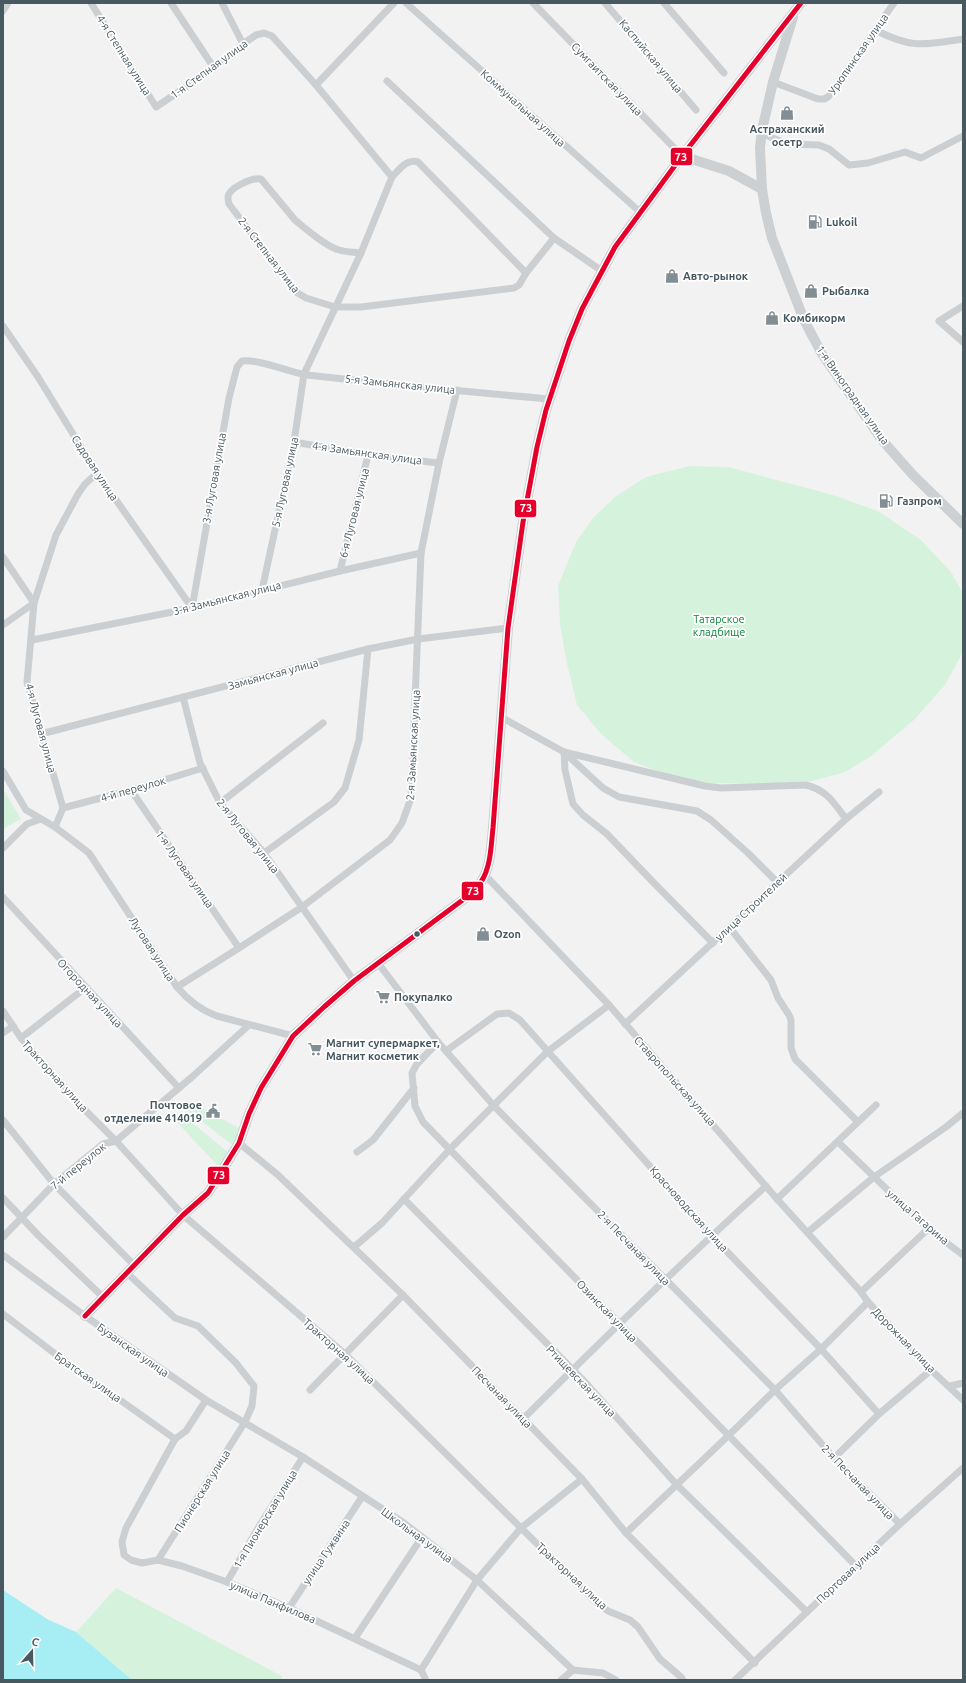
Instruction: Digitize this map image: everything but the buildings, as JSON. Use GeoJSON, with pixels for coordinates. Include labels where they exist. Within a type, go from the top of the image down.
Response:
{"type":"FeatureCollection","features":[{"type":"Feature","properties":{"kind":"street"},"geometry":{"type":"LineString","coordinates":[[3,11],[8,3]]}},
{"type":"Feature","properties":{"kind":"street","name":"4-я Степная улица"},"geometry":{"type":"LineString","coordinates":[[91,3],[156,107]]}},
{"type":"Feature","properties":{"kind":"street"},"geometry":{"type":"LineString","coordinates":[[171,3],[214,68]]}},
{"type":"Feature","properties":{"kind":"street"},"geometry":{"type":"LineString","coordinates":[[222,3],[243,44]]}},
{"type":"Feature","properties":{"kind":"street"},"geometry":{"type":"LineString","coordinates":[[394,3],[316,85],[392,177],[407,162],[418,162],[526,272]]}},
{"type":"Feature","properties":{"kind":"street","name":"Коммунальная улица"},"geometry":{"type":"LineString","coordinates":[[406,3],[640,212]]}},
{"type":"Feature","properties":{"kind":"street","name":"Сумгаитская улица"},"geometry":{"type":"LineString","coordinates":[[533,3],[682,156]]}},
{"type":"Feature","properties":{"kind":"street","name":"Каспийская улица"},"geometry":{"type":"LineString","coordinates":[[605,3],[696,110]]}},
{"type":"Feature","properties":{"kind":"street"},"geometry":{"type":"LineString","coordinates":[[664,3],[724,73]]}},
{"type":"Feature","properties":{"kind":"street","name":"Урюпинская улица"},"geometry":{"type":"LineString","coordinates":[[773,82],[818,98],[824,99],[828,97],[894,3]]}},
{"type":"Feature","properties":{"kind":"street"},"geometry":{"type":"LineString","coordinates":[[85,1316],[183,1215],[208,1193],[239,1143],[249,1114],[261,1088],[293,1036],[354,981],[468,896],[480,884],[485,875],[493,828],[508,628],[523,522],[537,447],[549,399],[569,341],[602,271],[616,247],[682,156],[770,40],[798,7]]}},
{"type":"Feature","properties":{"kind":"street","name":"1-я Виноградная улица"},"geometry":{"type":"LineString","coordinates":[[798,7],[773,82],[762,130],[760,154],[762,189],[772,238],[804,320],[822,354],[882,440],[913,475],[963,524]]}},
{"type":"Feature","properties":{"kind":"street"},"geometry":{"type":"LineString","coordinates":[[875,30],[894,40],[915,45],[963,40]]}},
{"type":"Feature","properties":{"kind":"street","name":"1-я Степная улица"},"geometry":{"type":"LineString","coordinates":[[156,107],[214,68],[256,35],[264,33],[272,36],[316,85]]}},
{"type":"Feature","properties":{"kind":"street"},"geometry":{"type":"LineString","coordinates":[[387,81],[554,238],[602,271]]}},
{"type":"Feature","properties":{"kind":"street"},"geometry":{"type":"LineString","coordinates":[[762,130],[770,137],[788,144],[819,145],[829,149],[845,162],[853,165],[868,163],[905,152],[921,158],[963,136]]}},
{"type":"Feature","properties":{"kind":"street"},"geometry":{"type":"LineString","coordinates":[[682,156],[729,171],[762,189]]}},
{"type":"Feature","properties":{"kind":"street","name":"5-я Луговая улица"},"geometry":{"type":"LineString","coordinates":[[262,590],[294,442],[304,374],[361,253],[392,177]]}},
{"type":"Feature","properties":{"kind":"street","name":"2-я Степная улица"},"geometry":{"type":"LineString","coordinates":[[361,253],[345,251],[332,247],[302,226],[295,220],[261,179],[255,178],[230,191],[228,194],[229,204],[296,292],[306,298],[335,307],[361,307],[514,288],[519,285],[526,272],[554,238]]}},
{"type":"Feature","properties":{"kind":"street"},"geometry":{"type":"LineString","coordinates":[[963,306],[939,321],[963,342]]}},
{"type":"Feature","properties":{"kind":"street","name":"Садовая улица"},"geometry":{"type":"LineString","coordinates":[[3,326],[38,377],[97,473],[192,608]]}},
{"type":"Feature","properties":{"kind":"street","name":"3-я Луговая улица"},"geometry":{"type":"LineString","coordinates":[[192,608],[229,398],[238,365],[242,361],[252,361]]}},
{"type":"Feature","properties":{"kind":"street","name":"5-я Замьянская улица"},"geometry":{"type":"LineString","coordinates":[[252,361],[304,374],[427,388],[549,399]]}},
{"type":"Feature","properties":{"kind":"street","name":"2-я Замьянская улица"},"geometry":{"type":"LineString","coordinates":[[177,986],[302,907],[390,840],[402,823],[411,798],[421,554],[439,463],[457,390]]}},
{"type":"Feature","properties":{"kind":"street","name":"4-я Замьянская улица"},"geometry":{"type":"LineString","coordinates":[[294,442],[368,455],[439,463]]}},
{"type":"Feature","properties":{"kind":"street","name":"6-я Луговая улица"},"geometry":{"type":"LineString","coordinates":[[340,571],[368,455]]}},
{"type":"Feature","properties":{"kind":"street","name":"4-я Луговая улица"},"geometry":{"type":"LineString","coordinates":[[62,808],[27,682],[32,640],[34,603],[56,536],[78,494],[85,484],[97,473]]}},
{"type":"Feature","properties":{"kind":"street","name":"3-я Замьянская улица"},"geometry":{"type":"LineString","coordinates":[[32,640],[192,608],[340,571],[421,554]]}},
{"type":"Feature","properties":{"kind":"street"},"geometry":{"type":"LineString","coordinates":[[3,556],[34,603],[3,625]]}},
{"type":"Feature","properties":{"kind":"street","name":"Замьянская улица"},"geometry":{"type":"LineString","coordinates":[[41,734],[183,698],[368,648],[418,639],[508,628]]}},
{"type":"Feature","properties":{"kind":"street"},"geometry":{"type":"LineString","coordinates":[[264,853],[334,802],[345,788],[359,740],[368,648]]}},
{"type":"Feature","properties":{"kind":"street","name":"2-я Луговая улица"},"geometry":{"type":"LineString","coordinates":[[183,698],[200,763],[220,803],[264,853],[354,981]]}},
{"type":"Feature","properties":{"kind":"street"},"geometry":{"type":"LineString","coordinates":[[501,717],[564,752],[603,788],[619,797],[697,811],[711,820],[748,853],[778,883]]}},
{"type":"Feature","properties":{"kind":"street"},"geometry":{"type":"LineString","coordinates":[[220,803],[323,723]]}},
{"type":"Feature","properties":{"kind":"street"},"geometry":{"type":"LineString","coordinates":[[564,752],[705,786],[721,788],[810,786],[826,793],[846,819]]}},
{"type":"Feature","properties":{"kind":"street"},"geometry":{"type":"LineString","coordinates":[[564,752],[564,770],[573,804],[583,815],[608,834],[713,943]]}},
{"type":"Feature","properties":{"kind":"street","name":"4-й переулок"},"geometry":{"type":"LineString","coordinates":[[62,808],[131,790],[203,768]]}},
{"type":"Feature","properties":{"kind":"street","name":"Луговая улица"},"geometry":{"type":"LineString","coordinates":[[3,771],[26,810],[55,827],[89,853],[185,997],[205,1012],[293,1036]]}},
{"type":"Feature","properties":{"kind":"street","name":"1-я Луговая улица"},"geometry":{"type":"LineString","coordinates":[[131,790],[239,948]]}},
{"type":"Feature","properties":{"kind":"street","name":"улица Строителей"},"geometry":{"type":"LineString","coordinates":[[625,1024],[846,819],[879,792]]}},
{"type":"Feature","properties":{"kind":"street"},"geometry":{"type":"LineString","coordinates":[[55,827],[62,808]]}},
{"type":"Feature","properties":{"kind":"street"},"geometry":{"type":"LineString","coordinates":[[3,848],[27,824],[41,819]]}},
{"type":"Feature","properties":{"kind":"street","name":"Ставропольская улица"},"geometry":{"type":"LineString","coordinates":[[485,875],[609,1005],[777,1199],[861,1292]]}},
{"type":"Feature","properties":{"kind":"street","name":"Огородная улица"},"geometry":{"type":"LineString","coordinates":[[3,897],[85,988],[179,1088]]}},
{"type":"Feature","properties":{"kind":"street"},"geometry":{"type":"LineString","coordinates":[[730,928],[771,980],[778,998],[789,1015],[791,1020],[791,1048],[795,1059],[857,1122]]}},
{"type":"Feature","properties":{"kind":"street","name":"2-я Песчаная улица"},"geometry":{"type":"LineString","coordinates":[[378,963],[438,1042],[494,1106],[775,1390],[834,1458],[900,1524]]}},
{"type":"Feature","properties":{"kind":"street"},"geometry":{"type":"LineString","coordinates":[[21,1038],[85,988]]}},
{"type":"Feature","properties":{"kind":"street"},"geometry":{"type":"LineString","coordinates":[[354,1247],[382,1223],[450,1149],[547,1052],[609,1005]]}},
{"type":"Feature","properties":{"kind":"street","name":"Тракторная улица"},"geometry":{"type":"LineString","coordinates":[[3,1011],[21,1038],[183,1215],[346,1355],[602,1608],[630,1620],[638,1627],[660,1658],[672,1668],[682,1680]]}},
{"type":"Feature","properties":{"kind":"street","name":"Красноводская улица"},"geometry":{"type":"LineString","coordinates":[[446,1051],[497,1014],[509,1013],[515,1016],[711,1235],[821,1349],[879,1414]]}},
{"type":"Feature","properties":{"kind":"street","name":"7-й переулок"},"geometry":{"type":"LineString","coordinates":[[3,1237],[54,1184],[103,1144],[116,1141],[179,1088],[249,1025]]}},
{"type":"Feature","properties":{"kind":"street"},"geometry":{"type":"LineString","coordinates":[[3,1033],[13,1026]]}},
{"type":"Feature","properties":{"kind":"street","name":"Озинская улица"},"geometry":{"type":"LineString","coordinates":[[438,1042],[417,1064],[412,1072],[414,1102],[417,1113],[423,1122],[856,1566]]}},
{"type":"Feature","properties":{"kind":"street"},"geometry":{"type":"LineString","coordinates":[[357,1152],[373,1140],[414,1088]]}},
{"type":"Feature","properties":{"kind":"street"},"geometry":{"type":"LineString","coordinates":[[777,1199],[876,1105]]}},
{"type":"Feature","properties":{"kind":"street"},"geometry":{"type":"LineString","coordinates":[[808,1232],[874,1177],[946,1127],[963,1113]]}},
{"type":"Feature","properties":{"kind":"street"},"geometry":{"type":"LineString","coordinates":[[3,1120],[54,1184],[134,1265]]}},
{"type":"Feature","properties":{"kind":"street","name":"улица Гагарина"},"geometry":{"type":"LineString","coordinates":[[838,1142],[928,1229],[963,1255]]}},
{"type":"Feature","properties":{"kind":"street","name":"Песчаная улица"},"geometry":{"type":"LineString","coordinates":[[239,1143],[278,1175],[403,1295],[582,1479],[626,1533],[755,1663]]}},
{"type":"Feature","properties":{"kind":"street"},"geometry":{"type":"LineString","coordinates":[[524,1419],[572,1370],[711,1235],[766,1186]]}},
{"type":"Feature","properties":{"kind":"street"},"geometry":{"type":"LineString","coordinates":[[3,1198],[104,1297]]}},
{"type":"Feature","properties":{"kind":"street","name":"Ртищевская улица"},"geometry":{"type":"LineString","coordinates":[[404,1199],[585,1382],[676,1484],[807,1612]]}},
{"type":"Feature","properties":{"kind":"street"},"geometry":{"type":"LineString","coordinates":[[861,1292],[928,1229]]}},
{"type":"Feature","properties":{"kind":"street","name":"Бузанская улица"},"geometry":{"type":"LineString","coordinates":[[3,1255],[85,1316],[206,1400]]}},
{"type":"Feature","properties":{"kind":"street"},"geometry":{"type":"LineString","coordinates":[[126,1273],[175,1318],[198,1326],[252,1381],[254,1388],[253,1401],[246,1422]]}},
{"type":"Feature","properties":{"kind":"street","name":"Дорожная улица"},"geometry":{"type":"LineString","coordinates":[[861,1292],[868,1302],[931,1370],[950,1386],[963,1400]]}},
{"type":"Feature","properties":{"kind":"street"},"geometry":{"type":"LineString","coordinates":[[310,1390],[346,1355],[403,1295]]}},
{"type":"Feature","properties":{"kind":"street"},"geometry":{"type":"LineString","coordinates":[[626,1533],[775,1390],[821,1349],[868,1302]]}},
{"type":"Feature","properties":{"kind":"street","name":"Братская улица"},"geometry":{"type":"LineString","coordinates":[[3,1314],[58,1356],[175,1439]]}},
{"type":"Feature","properties":{"kind":"street"},"geometry":{"type":"LineString","coordinates":[[834,1458],[879,1414],[931,1370]]}},
{"type":"Feature","properties":{"kind":"street"},"geometry":{"type":"LineString","coordinates":[[950,1386],[963,1383]]}},
{"type":"Feature","properties":{"kind":"street"},"geometry":{"type":"LineString","coordinates":[[175,1439],[186,1431],[206,1400]]}},
{"type":"Feature","properties":{"kind":"street","name":"Школьная улица"},"geometry":{"type":"LineString","coordinates":[[206,1400],[246,1422],[303,1457],[362,1497],[404,1523],[477,1580],[573,1670]]}},
{"type":"Feature","properties":{"kind":"street","name":"Пионерская улица"},"geometry":{"type":"LineString","coordinates":[[158,1560],[246,1422]]}},
{"type":"Feature","properties":{"kind":"street","name":"улица Панфилова"},"geometry":{"type":"LineString","coordinates":[[175,1439],[126,1528],[122,1542],[123,1552],[131,1560],[142,1563],[158,1560],[182,1566],[227,1582],[356,1638],[421,1670]]}},
{"type":"Feature","properties":{"kind":"street","name":"1-я Пионерская улица"},"geometry":{"type":"LineString","coordinates":[[227,1582],[258,1528],[303,1457]]}},
{"type":"Feature","properties":{"kind":"street","name":"Портовая улица"},"geometry":{"type":"LineString","coordinates":[[735,1680],[755,1663],[900,1524],[963,1468]]}},
{"type":"Feature","properties":{"kind":"street"},"geometry":{"type":"LineString","coordinates":[[426,1680],[421,1670],[477,1580],[521,1528],[582,1479]]}},
{"type":"Feature","properties":{"kind":"street","name":"улица Гужвина"},"geometry":{"type":"LineString","coordinates":[[289,1608],[362,1497]]}},
{"type":"Feature","properties":{"kind":"street"},"geometry":{"type":"LineString","coordinates":[[356,1638],[422,1537]]}},
{"type":"Feature","properties":{"kind":"street"},"geometry":{"type":"LineString","coordinates":[[561,1680],[573,1670],[603,1673],[616,1680]]}},
{"type":"Feature","properties":{"kind":"green space","name":"Татарское кладбище"},"geometry":{"type":"Polygon","coordinates":[[[690,466],[728,467],[833,495],[878,511],[921,540],[951,572],[963,593],[963,652],[945,685],[915,719],[870,757],[845,772],[812,781],[762,784],[710,783],[668,775],[634,762],[601,734],[577,705],[567,664],[560,624],[558,586],[576,542],[593,518],[615,497],[646,477],[690,466]]]}},
{"type":"Feature","properties":{"kind":"green space"},"geometry":{"type":"Polygon","coordinates":[[[3,789],[21,819],[3,829],[3,789]]]}},
{"type":"Feature","properties":{"kind":"green space"},"geometry":{"type":"Polygon","coordinates":[[[189,1103],[197,1105],[244,1131],[234,1146],[184,1108],[189,1103]]]}},
{"type":"Feature","properties":{"kind":"green space"},"geometry":{"type":"Polygon","coordinates":[[[180,1113],[229,1153],[221,1169],[173,1118],[180,1113]]]}},
{"type":"Feature","properties":{"kind":"green space"},"geometry":{"type":"Polygon","coordinates":[[[116,1588],[282,1676],[281,1680],[132,1680],[76,1632],[116,1588]]]}},
{"type":"Feature","properties":{"kind":"water"},"geometry":{"type":"Polygon","coordinates":[[[3,1590],[47,1619],[76,1632],[132,1680],[3,1680],[3,1590]]]}},
{"type":"Feature","properties":{"kind":"transit line","name":"73"},"geometry":{"type":"LineString","coordinates":[[85,1316],[183,1215],[208,1193],[239,1143],[249,1114],[261,1088],[293,1036],[354,981],[468,896],[481,882],[487,870],[491,849],[508,628],[523,522],[537,447],[546,410],[569,341],[582,309],[615,247],[682,156],[801,3]]}},
{"type":"Feature","properties":{"kind":"place","name":"Астраханский осетр"},"geometry":{"type":"Point","coordinates":[787,113]}},
{"type":"Feature","properties":{"kind":"place","name":"Lukoil"},"geometry":{"type":"Point","coordinates":[815,222]}},
{"type":"Feature","properties":{"kind":"place","name":"Авто-рынок"},"geometry":{"type":"Point","coordinates":[672,276]}},
{"type":"Feature","properties":{"kind":"place","name":"Рыбалка"},"geometry":{"type":"Point","coordinates":[811,291]}},
{"type":"Feature","properties":{"kind":"place","name":"Комбикорм"},"geometry":{"type":"Point","coordinates":[772,318]}},
{"type":"Feature","properties":{"kind":"place","name":"Газпром"},"geometry":{"type":"Point","coordinates":[886,501]}},
{"type":"Feature","properties":{"kind":"place","name":"Ozon"},"geometry":{"type":"Point","coordinates":[483,934]}},
{"type":"Feature","properties":{"kind":"place","name":"Покупалко"},"geometry":{"type":"Point","coordinates":[383,997]}},
{"type":"Feature","properties":{"kind":"place","name":"Магнит супермаркет, Магнит косметик"},"geometry":{"type":"Point","coordinates":[315,1049]}},
{"type":"Feature","properties":{"kind":"place","name":"Почтовое отделение 414019"},"geometry":{"type":"Point","coordinates":[213,1111]}}]}
